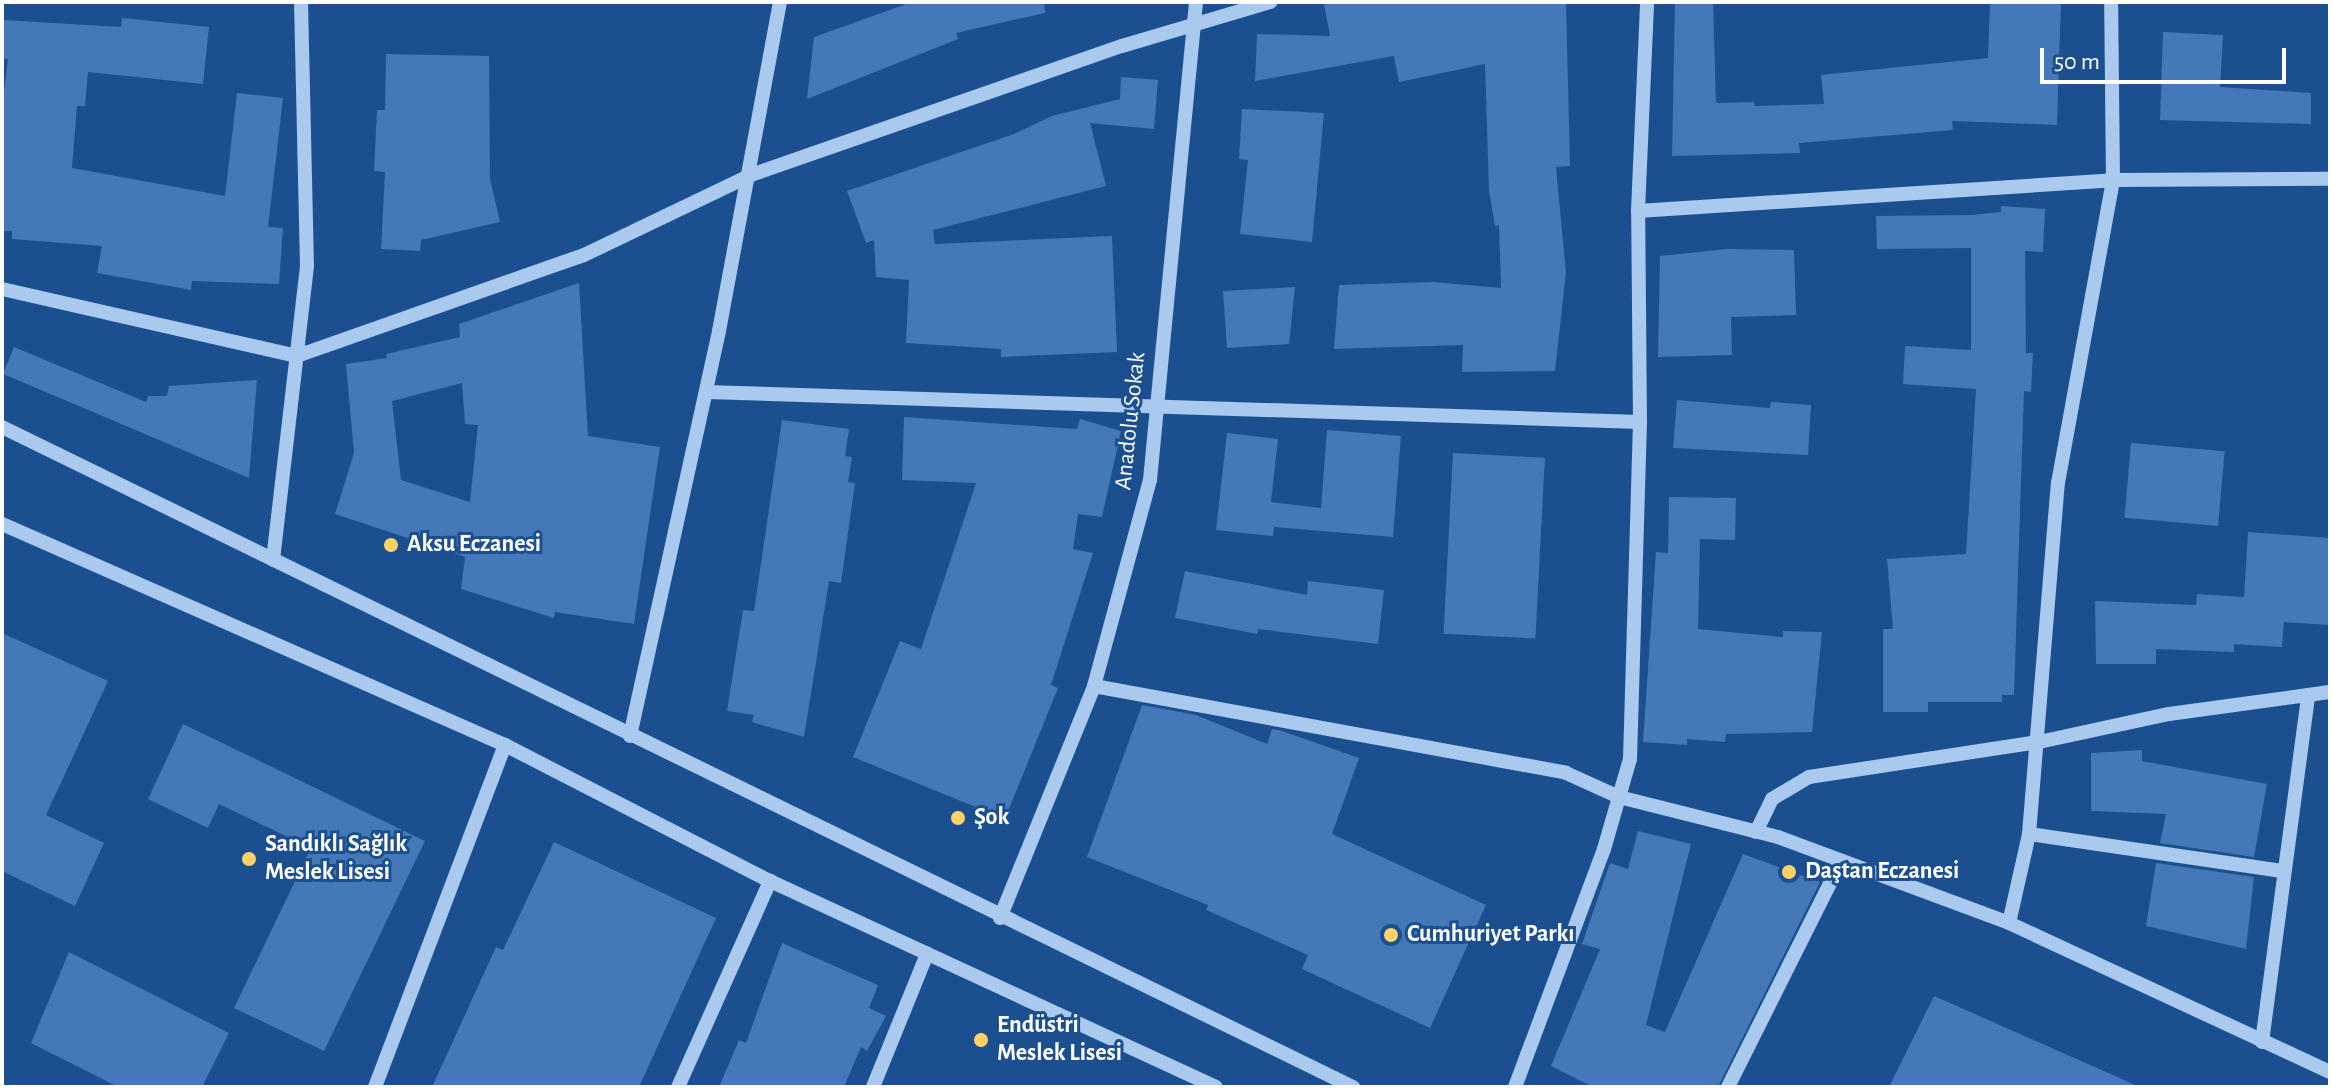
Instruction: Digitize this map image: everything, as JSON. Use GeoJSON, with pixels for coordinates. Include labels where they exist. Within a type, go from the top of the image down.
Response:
{"type":"FeatureCollection","features":[{"type":"Feature","properties":{"kind":"street"},"geometry":{"type":"LineString","coordinates":[[273,560],[307,266],[301,2]]}},
{"type":"Feature","properties":{"kind":"street"},"geometry":{"type":"LineString","coordinates":[[630,736],[751,175],[780,2]]}},
{"type":"Feature","properties":{"kind":"street","name":"Anadolu Sokak"},"geometry":{"type":"LineString","coordinates":[[1000,918],[1094,686],[1150,480],[1196,2]]}},
{"type":"Feature","properties":{"kind":"street"},"geometry":{"type":"LineString","coordinates":[[2,289],[297,356],[584,255],[751,175],[1122,46],[1195,27],[1271,2]]}},
{"type":"Feature","properties":{"kind":"street"},"geometry":{"type":"LineString","coordinates":[[1515,1087],[1630,759],[1640,422],[1638,211],[1647,2]]}},
{"type":"Feature","properties":{"kind":"street"},"geometry":{"type":"LineString","coordinates":[[2009,923],[2029,834],[2058,483],[2113,180],[2111,2]]}},
{"type":"Feature","properties":{"kind":"street"},"geometry":{"type":"LineString","coordinates":[[1638,211],[2113,180],[2330,179]]}},
{"type":"Feature","properties":{"kind":"street"},"geometry":{"type":"LineString","coordinates":[[706,392],[1640,422]]}},
{"type":"Feature","properties":{"kind":"street"},"geometry":{"type":"LineString","coordinates":[[2,427],[1000,918],[1353,1087]]}},
{"type":"Feature","properties":{"kind":"street"},"geometry":{"type":"LineString","coordinates":[[2,524],[505,745],[770,881],[1216,1087]]}},
{"type":"Feature","properties":{"kind":"street"},"geometry":{"type":"LineString","coordinates":[[1094,686],[1566,773],[1619,797],[1756,832],[2009,923],[2330,1072]]}},
{"type":"Feature","properties":{"kind":"street"},"geometry":{"type":"LineString","coordinates":[[1756,832],[1772,799],[1809,777],[2039,742],[2169,714],[2330,692]]}},
{"type":"Feature","properties":{"kind":"street"},"geometry":{"type":"LineString","coordinates":[[2262,1042],[2282,871],[2308,695]]}},
{"type":"Feature","properties":{"kind":"street"},"geometry":{"type":"LineString","coordinates":[[375,1087],[505,745]]}},
{"type":"Feature","properties":{"kind":"street"},"geometry":{"type":"LineString","coordinates":[[2029,834],[2282,871]]}},
{"type":"Feature","properties":{"kind":"street"},"geometry":{"type":"LineString","coordinates":[[1728,1087],[1841,861]]}},
{"type":"Feature","properties":{"kind":"street"},"geometry":{"type":"LineString","coordinates":[[678,1087],[770,881]]}},
{"type":"Feature","properties":{"kind":"street"},"geometry":{"type":"LineString","coordinates":[[873,1087],[927,954]]}},
{"type":"Feature","properties":{"kind":"building"},"geometry":{"type":"Polygon","coordinates":[[[912,2],[1044,2],[1045,13],[956,33],[958,39],[807,99],[814,37],[912,2]]]}},
{"type":"Feature","properties":{"kind":"building"},"geometry":{"type":"Polygon","coordinates":[[[1566,2],[1570,166],[1556,167],[1566,273],[1555,371],[1462,372],[1463,345],[1334,349],[1339,285],[1433,282],[1501,288],[1499,225],[1495,226],[1489,191],[1485,64],[1399,82],[1394,56],[1255,81],[1257,34],[1330,36],[1324,4],[1566,2]]]}},
{"type":"Feature","properties":{"kind":"building"},"geometry":{"type":"Polygon","coordinates":[[[1675,2],[1713,2],[1716,103],[1754,102],[1755,106],[1824,104],[1821,75],[1988,58],[1990,2],[2061,2],[2057,125],[1952,121],[1953,130],[1799,143],[1800,153],[1672,156],[1675,2]]]}},
{"type":"Feature","properties":{"kind":"building"},"geometry":{"type":"Polygon","coordinates":[[[122,18],[209,27],[203,84],[88,72],[85,106],[77,106],[72,168],[225,196],[237,93],[283,98],[268,227],[283,228],[279,284],[192,281],[191,290],[97,273],[102,246],[12,239],[12,231],[2,231],[2,109],[8,59],[2,58],[4,20],[121,27],[122,18]]]}},
{"type":"Feature","properties":{"kind":"building"},"geometry":{"type":"Polygon","coordinates":[[[2163,32],[2223,35],[2220,87],[2311,93],[2311,124],[2160,120],[2163,32]]]}},
{"type":"Feature","properties":{"kind":"building"},"geometry":{"type":"Polygon","coordinates":[[[386,54],[489,56],[490,179],[500,222],[421,240],[420,251],[381,249],[385,172],[374,171],[377,110],[385,110],[386,54]]]}},
{"type":"Feature","properties":{"kind":"building"},"geometry":{"type":"Polygon","coordinates":[[[1121,77],[1158,80],[1154,129],[1090,123],[1106,186],[933,230],[935,244],[1112,236],[1117,352],[1001,357],[1001,349],[906,343],[909,280],[876,277],[874,240],[866,243],[847,191],[1014,134],[1052,116],[1120,99],[1121,77]]]}},
{"type":"Feature","properties":{"kind":"building"},"geometry":{"type":"Polygon","coordinates":[[[1242,109],[1324,113],[1312,242],[1240,234],[1248,160],[1239,159],[1242,109]]]}},
{"type":"Feature","properties":{"kind":"building"},"geometry":{"type":"Polygon","coordinates":[[[2001,206],[2045,209],[2043,252],[2025,251],[2026,353],[2033,353],[2031,392],[2024,391],[2014,695],[2002,695],[2002,702],[1928,702],[1928,712],[1883,712],[1883,629],[1893,629],[1887,559],[1966,554],[1976,389],[1903,384],[1905,346],[1971,350],[1971,248],[1877,249],[1876,216],[1972,215],[2001,212],[2001,206]]]}},
{"type":"Feature","properties":{"kind":"building"},"geometry":{"type":"Polygon","coordinates":[[[1728,249],[1794,250],[1796,315],[1731,317],[1732,355],[1658,357],[1660,256],[1728,249]]]}},
{"type":"Feature","properties":{"kind":"building"},"geometry":{"type":"Polygon","coordinates":[[[579,283],[588,436],[660,447],[634,624],[555,612],[554,618],[461,589],[465,557],[335,514],[354,453],[346,364],[387,358],[386,354],[460,337],[459,324],[579,283]],[[462,383],[392,401],[401,480],[470,502],[478,425],[465,424],[462,383]]]}},
{"type":"Feature","properties":{"kind":"building"},"geometry":{"type":"Polygon","coordinates":[[[1295,287],[1289,344],[1227,348],[1223,291],[1295,287]]]}},
{"type":"Feature","properties":{"kind":"building"},"geometry":{"type":"Polygon","coordinates":[[[14,347],[146,402],[148,396],[167,396],[169,386],[257,380],[249,478],[3,374],[14,347]]]}},
{"type":"Feature","properties":{"kind":"building"},"geometry":{"type":"Polygon","coordinates":[[[1677,400],[1770,408],[1771,402],[1811,405],[1808,455],[1673,448],[1677,400]]]}},
{"type":"Feature","properties":{"kind":"building"},"geometry":{"type":"Polygon","coordinates":[[[904,417],[1077,429],[1080,419],[1121,431],[1102,517],[1078,514],[1073,549],[1093,553],[1051,685],[1058,688],[1005,819],[853,757],[900,641],[921,649],[976,483],[902,480],[904,417]]]}},
{"type":"Feature","properties":{"kind":"building"},"geometry":{"type":"Polygon","coordinates":[[[782,420],[849,429],[845,456],[852,457],[848,482],[855,483],[841,583],[829,581],[804,737],[752,722],[754,715],[727,711],[743,610],[754,611],[782,420]]]}},
{"type":"Feature","properties":{"kind":"building"},"geometry":{"type":"Polygon","coordinates":[[[1327,430],[1401,436],[1393,537],[1274,527],[1273,536],[1216,530],[1227,433],[1278,439],[1271,502],[1321,508],[1327,430]]]}},
{"type":"Feature","properties":{"kind":"building"},"geometry":{"type":"Polygon","coordinates":[[[2131,443],[2225,451],[2218,526],[2124,518],[2131,443]]]}},
{"type":"Feature","properties":{"kind":"building"},"geometry":{"type":"Polygon","coordinates":[[[1453,453],[1545,458],[1535,639],[1444,634],[1453,453]]]}},
{"type":"Feature","properties":{"kind":"building"},"geometry":{"type":"Polygon","coordinates":[[[1669,497],[1736,498],[1735,540],[1700,539],[1698,629],[1783,637],[1783,631],[1822,632],[1812,732],[1726,734],[1725,742],[1687,739],[1687,745],[1643,742],[1656,552],[1668,553],[1669,497]]]}},
{"type":"Feature","properties":{"kind":"building"},"geometry":{"type":"Polygon","coordinates":[[[2248,532],[2330,538],[2330,625],[2284,622],[2282,647],[2234,644],[2234,652],[2156,649],[2156,664],[2096,664],[2095,601],[2196,605],[2197,594],[2244,597],[2248,532]]]}},
{"type":"Feature","properties":{"kind":"building"},"geometry":{"type":"Polygon","coordinates":[[[1185,571],[1307,595],[1308,581],[1384,590],[1378,644],[1258,629],[1257,634],[1175,618],[1185,571]]]}},
{"type":"Feature","properties":{"kind":"building"},"geometry":{"type":"Polygon","coordinates":[[[2,633],[108,681],[46,815],[104,843],[75,906],[2,871],[2,633]]]}},
{"type":"Feature","properties":{"kind":"building"},"geometry":{"type":"Polygon","coordinates":[[[1142,705],[1196,715],[1267,744],[1272,729],[1359,758],[1332,834],[1486,905],[1430,1028],[1302,969],[1308,955],[1206,910],[1208,905],[1087,857],[1142,705]]]}},
{"type":"Feature","properties":{"kind":"building"},"geometry":{"type":"Polygon","coordinates":[[[183,724],[425,841],[324,1051],[234,1008],[311,848],[219,804],[208,828],[148,799],[183,724]]]}},
{"type":"Feature","properties":{"kind":"building"},"geometry":{"type":"Polygon","coordinates":[[[2142,750],[2142,761],[2267,784],[2254,857],[2160,843],[2166,814],[2091,811],[2091,753],[2142,750]]]}},
{"type":"Feature","properties":{"kind":"building"},"geometry":{"type":"Polygon","coordinates":[[[1638,831],[1691,844],[1646,1025],[1665,1032],[1743,854],[1820,882],[1718,1087],[1593,1087],[1551,1066],[1600,949],[1582,944],[1610,863],[1628,869],[1638,831]]]}},
{"type":"Feature","properties":{"kind":"building"},"geometry":{"type":"Polygon","coordinates":[[[554,842],[716,918],[639,1087],[432,1087],[496,947],[503,950],[554,842]]]}},
{"type":"Feature","properties":{"kind":"building"},"geometry":{"type":"Polygon","coordinates":[[[2156,863],[2254,877],[2246,949],[2146,926],[2156,863]]]}},
{"type":"Feature","properties":{"kind":"building"},"geometry":{"type":"Polygon","coordinates":[[[782,943],[878,985],[869,1008],[886,1016],[867,1051],[861,1047],[844,1087],[719,1087],[739,1040],[746,1043],[782,943]]]}},
{"type":"Feature","properties":{"kind":"building"},"geometry":{"type":"Polygon","coordinates":[[[69,952],[229,1033],[202,1087],[118,1087],[31,1043],[69,952]]]}},
{"type":"Feature","properties":{"kind":"building"},"geometry":{"type":"Polygon","coordinates":[[[1934,996],[2140,1087],[1889,1087],[1934,996]]]}},
{"type":"Feature","properties":{"kind":"place","name":"Aksu Eczanesi"},"geometry":{"type":"Point","coordinates":[391,545]}},
{"type":"Feature","properties":{"kind":"place","name":"Şok"},"geometry":{"type":"Point","coordinates":[958,818]}},
{"type":"Feature","properties":{"kind":"place","name":"Sandıklı Sağlık Meslek Lisesi"},"geometry":{"type":"Point","coordinates":[249,859]}},
{"type":"Feature","properties":{"kind":"place","name":"Daştan Eczanesi"},"geometry":{"type":"Point","coordinates":[1789,872]}},
{"type":"Feature","properties":{"kind":"place","name":"Cumhuriyet Parkı"},"geometry":{"type":"Point","coordinates":[1391,935]}},
{"type":"Feature","properties":{"kind":"place","name":"Endüstri Meslek Lisesi"},"geometry":{"type":"Point","coordinates":[981,1040]}}]}
